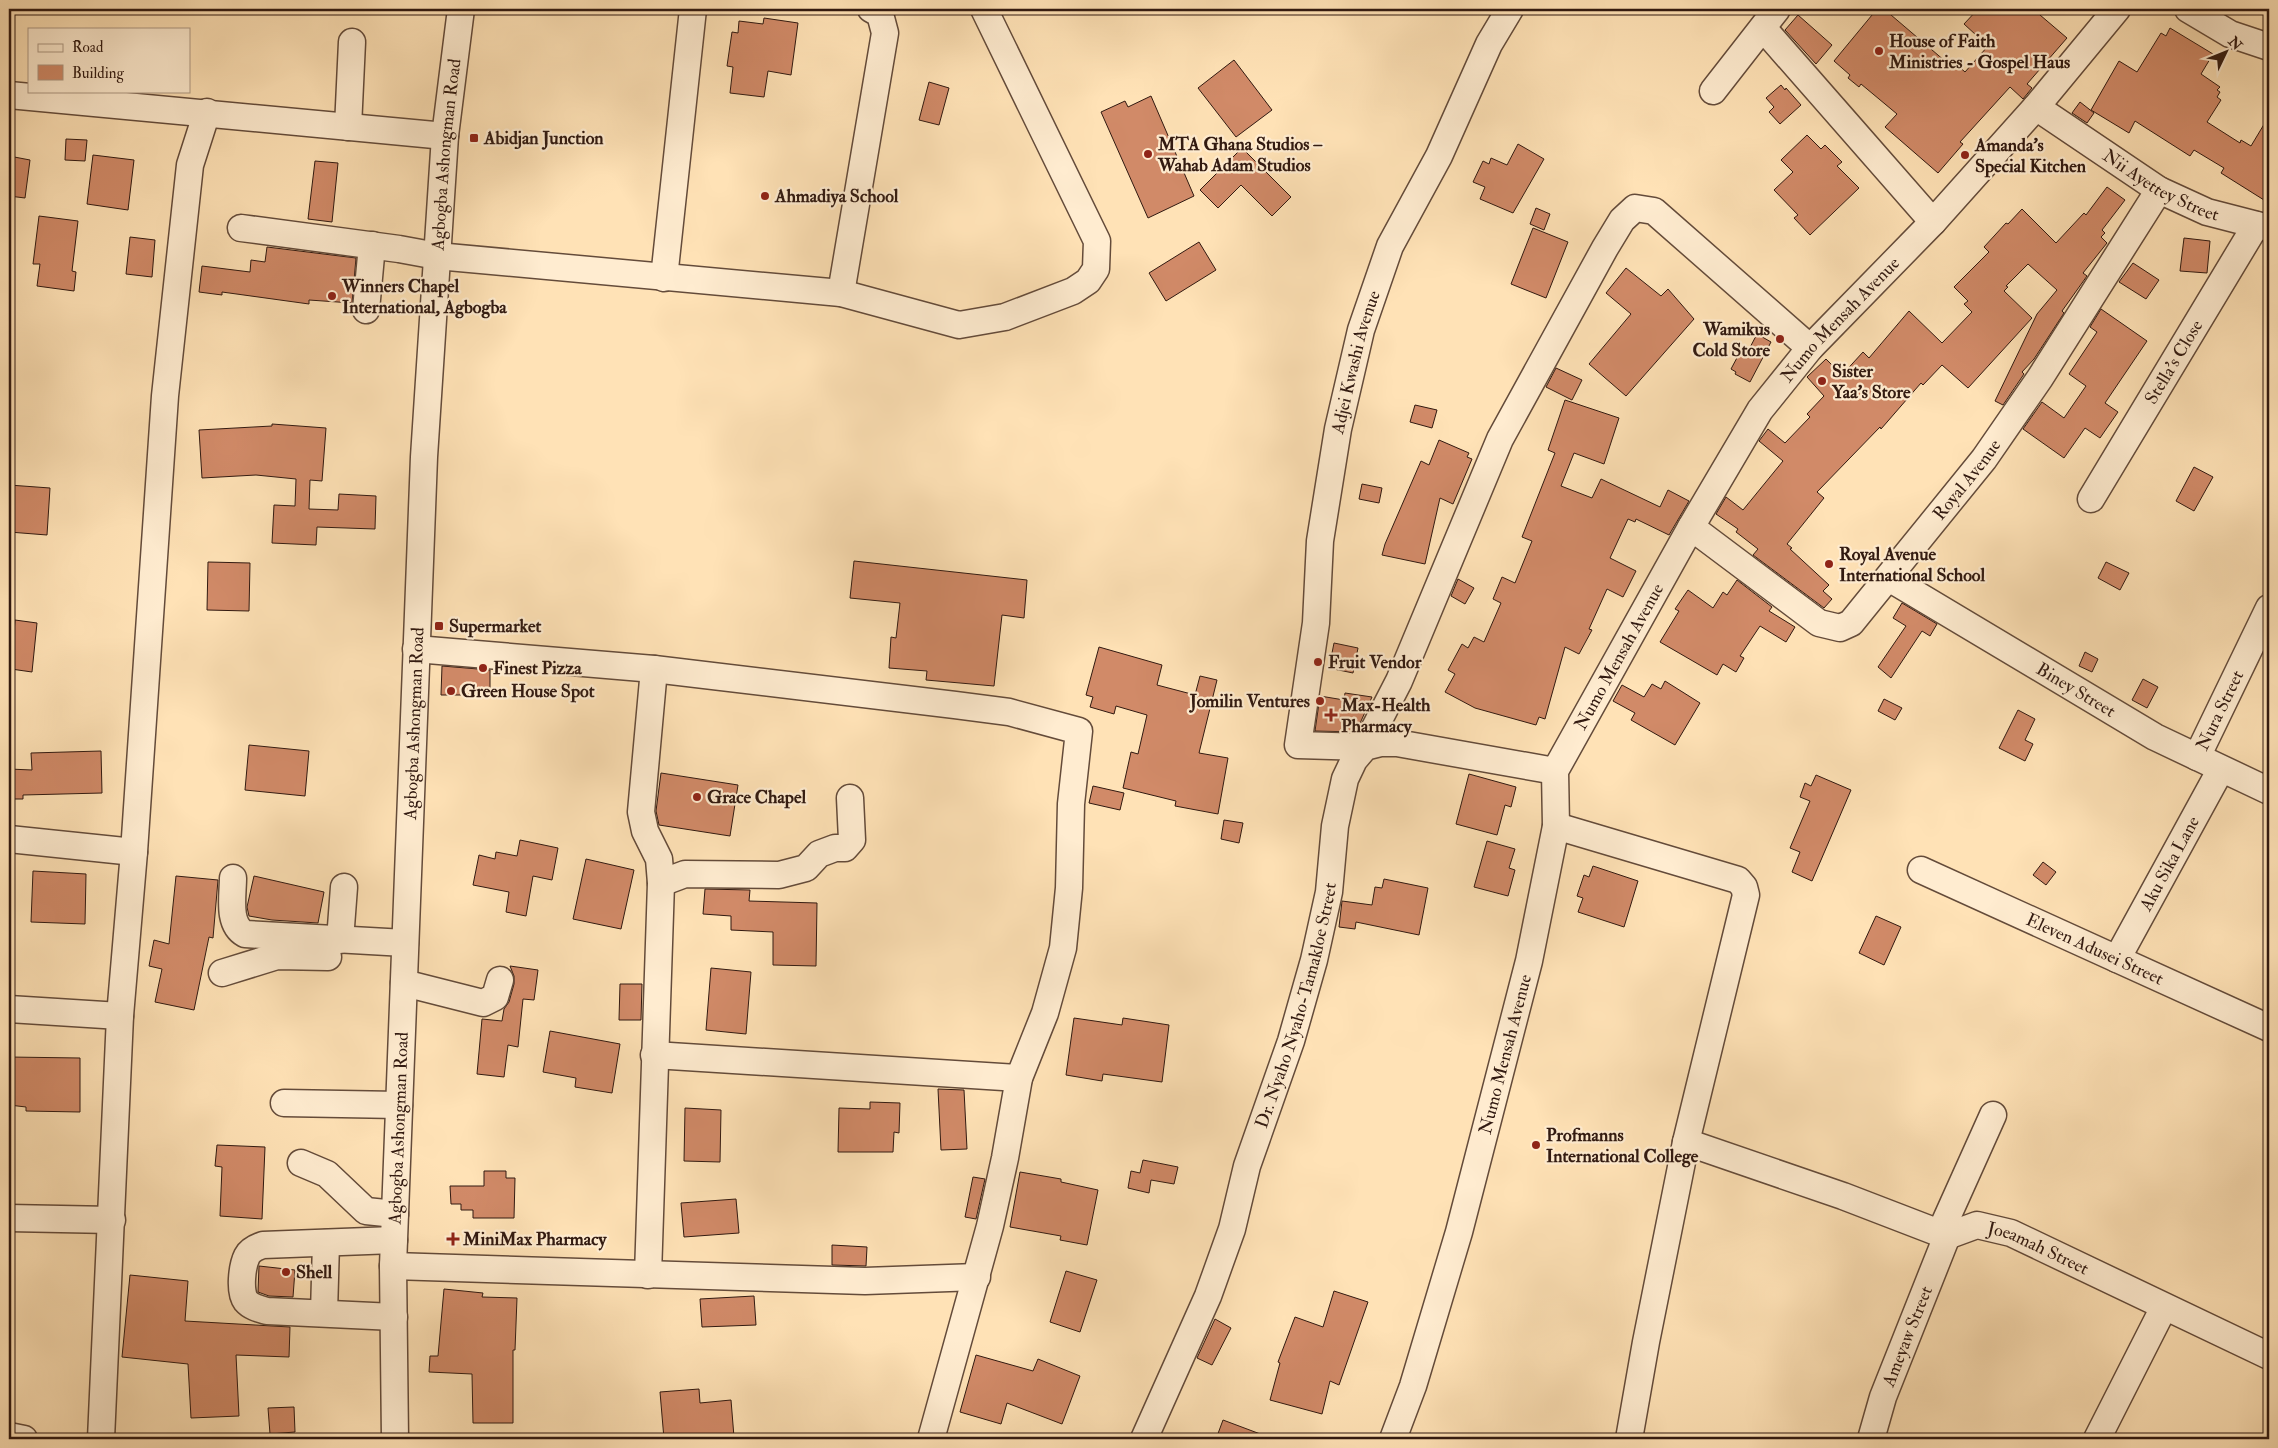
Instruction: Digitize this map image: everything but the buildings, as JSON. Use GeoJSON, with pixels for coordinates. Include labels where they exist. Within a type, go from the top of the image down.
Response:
{"type":"FeatureCollection","features":[{"type":"Feature","properties":{"kind":"street","name":"Agbogba Ashongman Road"},"geometry":{"type":"LineString","coordinates":[[395,1439],[393,1266],[424,457],[445,136],[461,9]]}},
{"type":"Feature","properties":{"kind":"street"},"geometry":{"type":"LineString","coordinates":[[664,278],[692,9]]}},
{"type":"Feature","properties":{"kind":"street"},"geometry":{"type":"LineString","coordinates":[[841,293],[885,34],[880,14],[871,9]]}},
{"type":"Feature","properties":{"kind":"street"},"geometry":{"type":"LineString","coordinates":[[241,228],[372,245],[437,256],[841,293],[959,325],[978,324],[1005,317],[1073,291],[1088,282],[1096,268],[1097,241],[984,9]]}},
{"type":"Feature","properties":{"kind":"street","name":"Adjei Kwashi Avenue"},"geometry":{"type":"LineString","coordinates":[[1366,748],[1298,745],[1316,623],[1320,540],[1338,429],[1361,330],[1390,246],[1439,156],[1489,44],[1510,9]]}},
{"type":"Feature","properties":{"kind":"street","name":"Numo Mensah Avenue"},"geometry":{"type":"LineString","coordinates":[[1393,1439],[1413,1386],[1459,1232],[1529,961],[1556,826],[1555,771],[1691,527],[1760,410],[1810,348],[1933,222],[2036,107],[2117,9]]}},
{"type":"Feature","properties":{"kind":"street"},"geometry":{"type":"LineString","coordinates":[[2188,9],[2230,34],[2269,47]]}},
{"type":"Feature","properties":{"kind":"street"},"geometry":{"type":"LineString","coordinates":[[1713,91],[1770,18],[1933,222]]}},
{"type":"Feature","properties":{"kind":"street"},"geometry":{"type":"LineString","coordinates":[[348,126],[352,42]]}},
{"type":"Feature","properties":{"kind":"street"},"geometry":{"type":"LineString","coordinates":[[9,95],[207,112],[445,136]]}},
{"type":"Feature","properties":{"kind":"street","name":"Nii Ayettey Street"},"geometry":{"type":"LineString","coordinates":[[2036,107],[2160,190],[2207,212],[2263,226]]}},
{"type":"Feature","properties":{"kind":"street"},"geometry":{"type":"LineString","coordinates":[[101,1439],[120,1016],[134,852],[165,396],[190,165],[207,112]]}},
{"type":"Feature","properties":{"kind":"street","name":"Royal Avenue"},"geometry":{"type":"LineString","coordinates":[[1691,527],[1819,623],[1840,628],[1851,624],[1984,459],[2040,378],[2160,190]]}},
{"type":"Feature","properties":{"kind":"street","name":"Dr. Nyaho Nyaho-Tamakloe Street"},"geometry":{"type":"LineString","coordinates":[[1144,1439],[1208,1296],[1232,1229],[1247,1166],[1291,1041],[1314,960],[1329,892],[1335,826],[1346,779],[1354,760],[1366,748],[1407,664],[1500,439],[1622,220],[1635,208],[1654,211],[1810,348]]}},
{"type":"Feature","properties":{"kind":"street","name":"Stella's Close"},"geometry":{"type":"LineString","coordinates":[[2091,499],[2263,226]]}},
{"type":"Feature","properties":{"kind":"street"},"geometry":{"type":"LineString","coordinates":[[366,310],[372,245]]}},
{"type":"Feature","properties":{"kind":"street","name":"Biney Street"},"geometry":{"type":"LineString","coordinates":[[1889,578],[2155,737],[2269,791]]}},
{"type":"Feature","properties":{"kind":"street","name":"Nura Street"},"geometry":{"type":"LineString","coordinates":[[2197,757],[2269,608]]}},
{"type":"Feature","properties":{"kind":"street"},"geometry":{"type":"LineString","coordinates":[[416,649],[654,669],[1009,712],[1079,731],[1071,804],[1069,888],[1063,948],[1045,1013],[1019,1078],[1005,1158],[977,1277],[931,1439]]}},
{"type":"Feature","properties":{"kind":"street"},"geometry":{"type":"LineString","coordinates":[[648,1275],[661,883],[659,859],[645,831],[641,812],[654,669]]}},
{"type":"Feature","properties":{"kind":"street"},"geometry":{"type":"LineString","coordinates":[[1366,748],[1381,742],[1397,743],[1555,771]]}},
{"type":"Feature","properties":{"kind":"street","name":"Aku Sika Lane"},"geometry":{"type":"LineString","coordinates":[[2116,958],[2222,769]]}},
{"type":"Feature","properties":{"kind":"street"},"geometry":{"type":"LineString","coordinates":[[661,883],[685,874],[779,875],[806,868],[819,854],[835,848],[845,848],[852,840],[850,798]]}},
{"type":"Feature","properties":{"kind":"street"},"geometry":{"type":"LineString","coordinates":[[1556,826],[1738,880],[1744,887],[1746,895],[1686,1142],[1646,1342],[1629,1439]]}},
{"type":"Feature","properties":{"kind":"street"},"geometry":{"type":"LineString","coordinates":[[9,839],[134,852]]}},
{"type":"Feature","properties":{"kind":"street","name":"Eleven Adusei Street"},"geometry":{"type":"LineString","coordinates":[[1921,870],[2269,1028]]}},
{"type":"Feature","properties":{"kind":"street"},"geometry":{"type":"LineString","coordinates":[[233,878],[233,918],[235,926],[245,934],[340,940],[404,962],[483,1003],[494,997],[500,980]]}},
{"type":"Feature","properties":{"kind":"street"},"geometry":{"type":"LineString","coordinates":[[340,940],[344,887]]}},
{"type":"Feature","properties":{"kind":"street"},"geometry":{"type":"LineString","coordinates":[[222,973],[265,960],[286,956],[404,962]]}},
{"type":"Feature","properties":{"kind":"street"},"geometry":{"type":"LineString","coordinates":[[9,1009],[120,1016]]}},
{"type":"Feature","properties":{"kind":"street"},"geometry":{"type":"LineString","coordinates":[[654,1055],[1019,1078]]}},
{"type":"Feature","properties":{"kind":"street"},"geometry":{"type":"LineString","coordinates":[[284,1103],[399,1105]]}},
{"type":"Feature","properties":{"kind":"street","name":"Ameyaw Street"},"geometry":{"type":"LineString","coordinates":[[1872,1439],[1883,1397],[1943,1234],[1993,1115]]}},
{"type":"Feature","properties":{"kind":"street"},"geometry":{"type":"LineString","coordinates":[[1686,1142],[1843,1196],[1943,1234]]}},
{"type":"Feature","properties":{"kind":"street"},"geometry":{"type":"LineString","coordinates":[[302,1163],[327,1174],[366,1210],[395,1214]]}},
{"type":"Feature","properties":{"kind":"street"},"geometry":{"type":"LineString","coordinates":[[9,1218],[112,1220]]}},
{"type":"Feature","properties":{"kind":"street","name":"Joeamah Street"},"geometry":{"type":"LineString","coordinates":[[1943,1234],[1976,1225],[1989,1226],[2011,1233],[2269,1356]]}},
{"type":"Feature","properties":{"kind":"street"},"geometry":{"type":"LineString","coordinates":[[394,1240],[263,1245],[250,1252],[243,1271],[243,1296],[248,1304],[267,1311],[394,1317]]}},
{"type":"Feature","properties":{"kind":"street"},"geometry":{"type":"LineString","coordinates":[[324,1313],[326,1243]]}},
{"type":"Feature","properties":{"kind":"street"},"geometry":{"type":"LineString","coordinates":[[393,1266],[865,1281],[977,1277]]}},
{"type":"Feature","properties":{"kind":"street"},"geometry":{"type":"LineString","coordinates":[[2097,1439],[2164,1307]]}},
{"type":"Feature","properties":{"kind":"street"},"geometry":{"type":"LineString","coordinates":[[9,1436],[24,1439]]}},
{"type":"Feature","properties":{"kind":"place","name":"House of Faith Ministries - Gospel Haus"},"geometry":{"type":"Point","coordinates":[1879,51]}},
{"type":"Feature","properties":{"kind":"place","name":"Abidjan Junction"},"geometry":{"type":"Point","coordinates":[474,138]}},
{"type":"Feature","properties":{"kind":"place","name":"MTA Ghana Studios – Wahab Adam Studios"},"geometry":{"type":"Point","coordinates":[1148,154]}},
{"type":"Feature","properties":{"kind":"place","name":"Amanda's Special Kitchen"},"geometry":{"type":"Point","coordinates":[1965,155]}},
{"type":"Feature","properties":{"kind":"place","name":"Ahmadiya School"},"geometry":{"type":"Point","coordinates":[765,196]}},
{"type":"Feature","properties":{"kind":"place","name":"Winners Chapel International, Agbogba"},"geometry":{"type":"Point","coordinates":[332,296]}},
{"type":"Feature","properties":{"kind":"place","name":"Wamikus Cold Store"},"geometry":{"type":"Point","coordinates":[1780,339]}},
{"type":"Feature","properties":{"kind":"place","name":"Sister Yaa's Store"},"geometry":{"type":"Point","coordinates":[1822,381]}},
{"type":"Feature","properties":{"kind":"place","name":"Royal Avenue International School"},"geometry":{"type":"Point","coordinates":[1829,564]}},
{"type":"Feature","properties":{"kind":"place","name":"Supermarket"},"geometry":{"type":"Point","coordinates":[439,626]}},
{"type":"Feature","properties":{"kind":"place","name":"Fruit Vendor"},"geometry":{"type":"Point","coordinates":[1318,662]}},
{"type":"Feature","properties":{"kind":"place","name":"Finest Pizza"},"geometry":{"type":"Point","coordinates":[483,668]}},
{"type":"Feature","properties":{"kind":"place","name":"Green House Spot"},"geometry":{"type":"Point","coordinates":[451,691]}},
{"type":"Feature","properties":{"kind":"place","name":"Jomilin Ventures"},"geometry":{"type":"Point","coordinates":[1320,701]}},
{"type":"Feature","properties":{"kind":"place","name":"Max-Health Pharmacy"},"geometry":{"type":"Point","coordinates":[1331,715]}},
{"type":"Feature","properties":{"kind":"place","name":"Grace Chapel"},"geometry":{"type":"Point","coordinates":[697,797]}},
{"type":"Feature","properties":{"kind":"place","name":"Profmanns International College"},"geometry":{"type":"Point","coordinates":[1536,1145]}},
{"type":"Feature","properties":{"kind":"place","name":"MiniMax Pharmacy"},"geometry":{"type":"Point","coordinates":[453,1239]}},
{"type":"Feature","properties":{"kind":"place","name":"Shell"},"geometry":{"type":"Point","coordinates":[286,1272]}}]}
